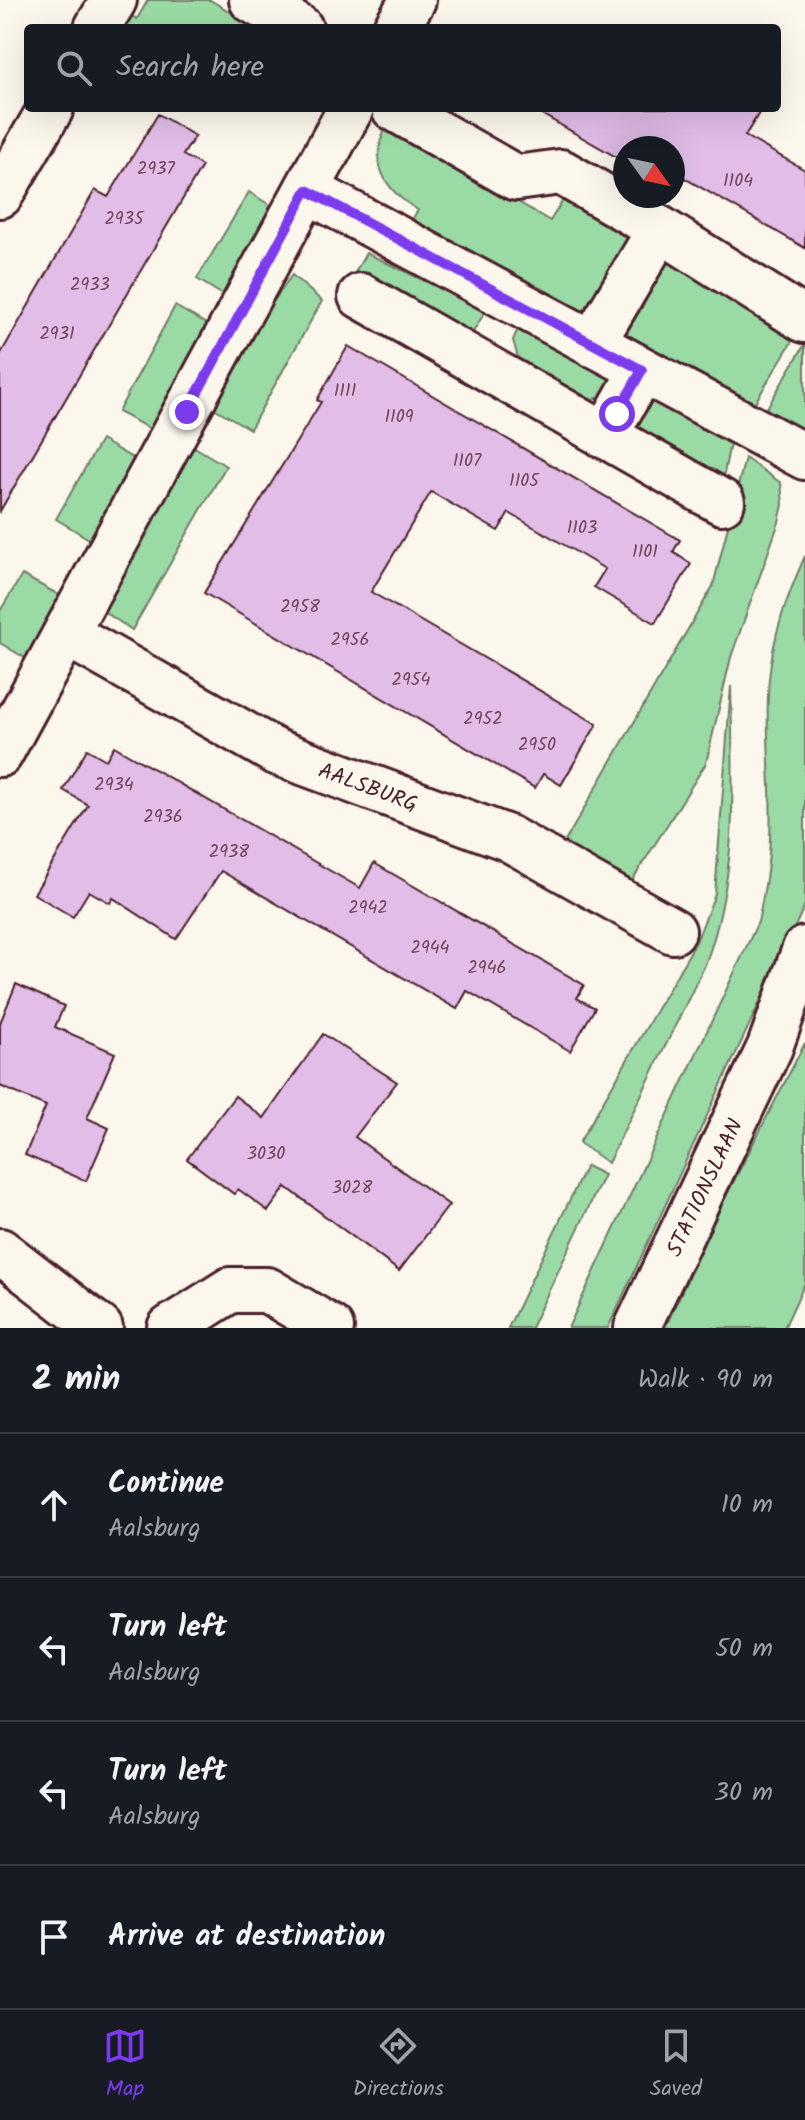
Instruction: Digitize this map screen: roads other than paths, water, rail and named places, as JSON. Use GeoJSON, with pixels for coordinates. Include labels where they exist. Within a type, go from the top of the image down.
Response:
{"type":"FeatureCollection","features":[{"type":"Feature","properties":{"kind":"street"},"geometry":{"type":"LineString","coordinates":[[99,24],[114,0]]}},
{"type":"Feature","properties":{"kind":"street"},"geometry":{"type":"LineString","coordinates":[[252,0],[293,24]]}},
{"type":"Feature","properties":{"kind":"street"},"geometry":{"type":"LineString","coordinates":[[398,24],[413,0]]}},
{"type":"Feature","properties":{"kind":"street"},"geometry":{"type":"LineString","coordinates":[[0,195],[49,112]]}},
{"type":"Feature","properties":{"kind":"street"},"geometry":{"type":"LineString","coordinates":[[0,754],[349,112]]}},
{"type":"Feature","properties":{"kind":"street"},"geometry":{"type":"LineString","coordinates":[[401,112],[516,178],[561,172],[660,229],[805,320]]}},
{"type":"Feature","properties":{"kind":"street"},"geometry":{"type":"LineString","coordinates":[[307,190],[805,457]]}},
{"type":"Feature","properties":{"kind":"street"},"geometry":{"type":"LineString","coordinates":[[592,344],[660,229]]}},
{"type":"Feature","properties":{"kind":"street"},"geometry":{"type":"LineString","coordinates":[[361,296],[722,502]]}},
{"type":"Feature","properties":{"kind":"street"},"geometry":{"type":"LineString","coordinates":[[605,436],[642,370]]}},
{"type":"Feature","properties":{"kind":"street","name":"AALSBURG"},"geometry":{"type":"LineString","coordinates":[[66,633],[276,752],[508,838],[673,931]]}},
{"type":"Feature","properties":{"kind":"street","name":"STATIONSLAAN"},"geometry":{"type":"LineString","coordinates":[[637,1328],[770,1047],[805,949]]}},
{"type":"Feature","properties":{"kind":"street","name":"STATIONSLAAN"},"geometry":{"type":"LineString","coordinates":[[770,1047],[805,998]]}},
{"type":"Feature","properties":{"kind":"street"},"geometry":{"type":"LineString","coordinates":[[0,1251],[100,1328]]}},
{"type":"Feature","properties":{"kind":"street"},"geometry":{"type":"LineString","coordinates":[[170,1328],[230,1290],[267,1290],[331,1328]]}}]}
